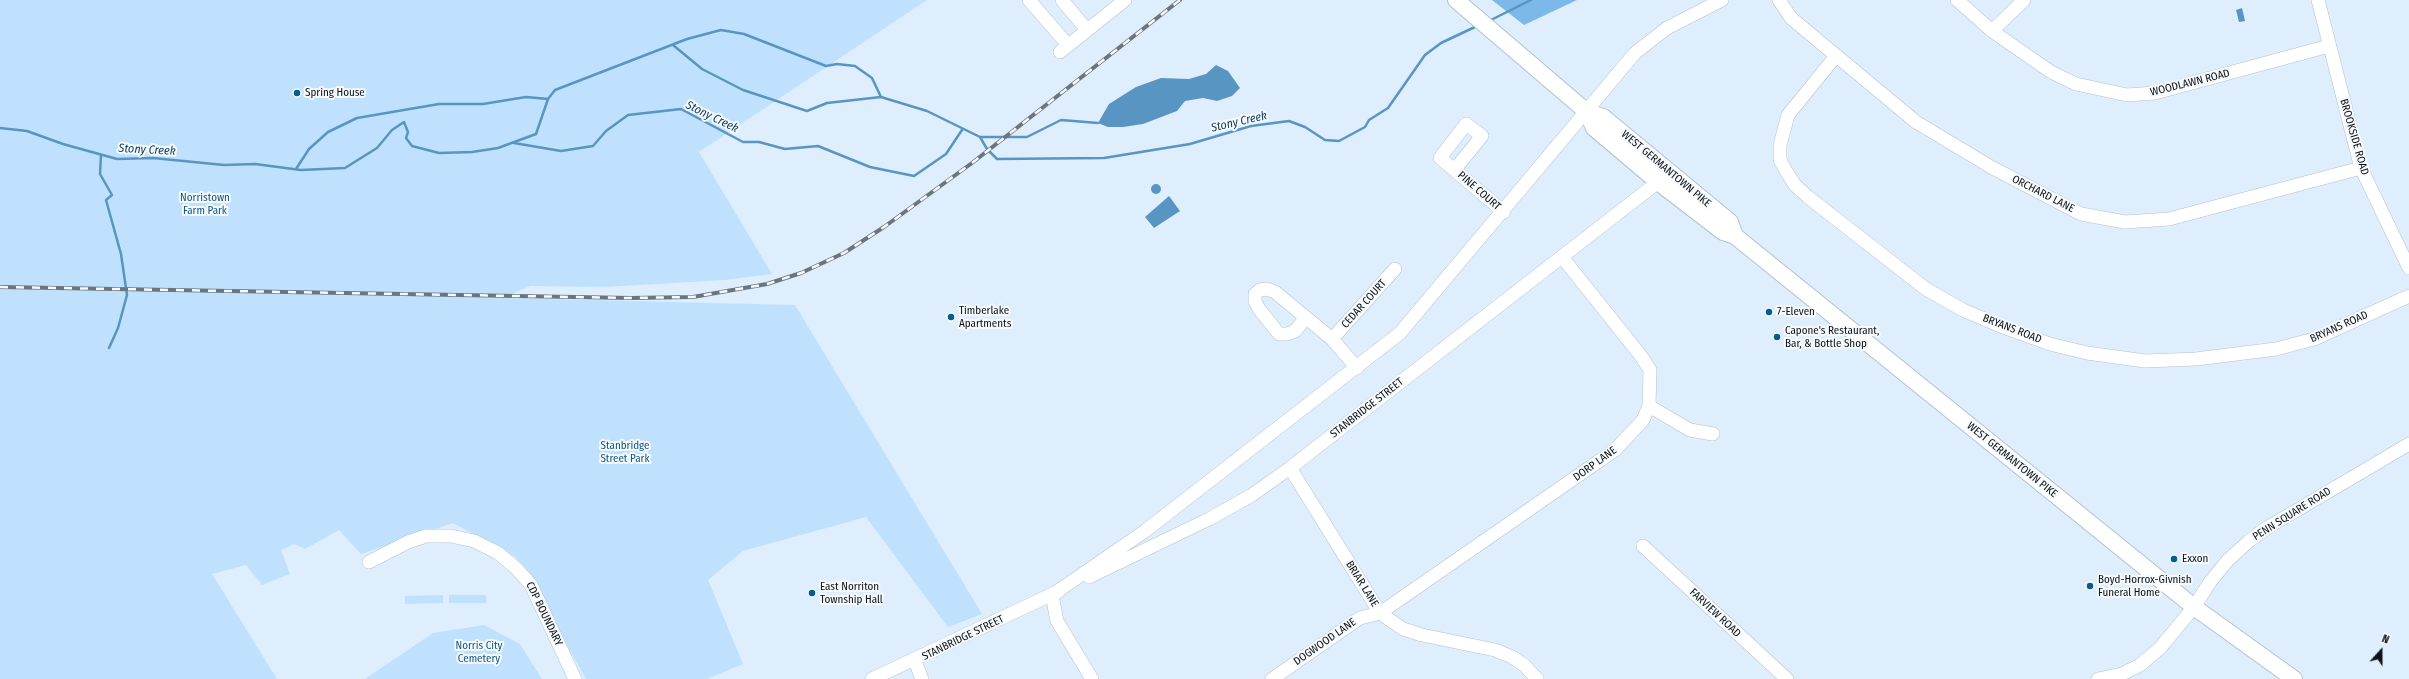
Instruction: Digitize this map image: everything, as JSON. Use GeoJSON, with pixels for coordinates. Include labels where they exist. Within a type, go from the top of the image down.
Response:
{"type":"FeatureCollection","features":[{"type":"Feature","properties":{"kind":"main road","name":"WEST GERMANTOWN PIKE"},"geometry":{"type":"LineString","coordinates":[[1462,5],[1587,112],[1603,117],[1730,222],[1735,236]]}},
{"type":"Feature","properties":{"kind":"main road","name":"WEST GERMANTOWN PIKE"},"geometry":{"type":"LineString","coordinates":[[1587,112],[1594,128],[1658,182],[1723,232],[1735,236],[2194,607],[2294,679]]}},
{"type":"Feature","properties":{"kind":"street"},"geometry":{"type":"LineString","coordinates":[[1029,0],[1064,48],[1125,0]]}},
{"type":"Feature","properties":{"kind":"street"},"geometry":{"type":"LineString","coordinates":[[1062,0],[1087,30]]}},
{"type":"Feature","properties":{"kind":"street","name":"STANBRIDGE STREET"},"geometry":{"type":"LineString","coordinates":[[1052,595],[1145,531],[1400,334],[1504,212],[1635,53],[1667,28],[1722,0]]}},
{"type":"Feature","properties":{"kind":"street","name":"ORCHARD LANE"},"geometry":{"type":"LineString","coordinates":[[1780,0],[1791,18],[1835,57],[1916,122],[1947,141],[2060,204],[2081,214],[2125,222],[2169,219],[2361,168]]}},
{"type":"Feature","properties":{"kind":"street","name":"WOODLAWN ROAD"},"geometry":{"type":"LineString","coordinates":[[1957,0],[1992,31],[2050,72],[2076,84],[2127,95],[2154,93],[2329,46]]}},
{"type":"Feature","properties":{"kind":"street"},"geometry":{"type":"LineString","coordinates":[[1992,31],[2024,0]]}},
{"type":"Feature","properties":{"kind":"street","name":"BROOKSIDE ROAD"},"geometry":{"type":"LineString","coordinates":[[2318,0],[2361,168],[2409,268]]}},
{"type":"Feature","properties":{"kind":"street","name":"BRYANS ROAD"},"geometry":{"type":"LineString","coordinates":[[1835,57],[1788,115],[1780,145],[1780,160],[1786,171],[1795,185],[1808,197],[1926,289],[1963,310],[2003,328],[2050,344],[2119,358],[2145,360],[2204,358],[2276,349],[2314,339],[2409,296]]}},
{"type":"Feature","properties":{"kind":"street","name":"PINE COURT"},"geometry":{"type":"LineString","coordinates":[[1455,169],[1504,212]]}},
{"type":"Feature","properties":{"kind":"street","name":"STANBRIDGE STREET"},"geometry":{"type":"LineString","coordinates":[[872,679],[915,661],[1210,519],[1252,494],[1290,468],[1658,182]]}},
{"type":"Feature","properties":{"kind":"street","name":"DORP LANE"},"geometry":{"type":"LineString","coordinates":[[1380,613],[1615,450],[1643,420],[1649,406],[1650,370],[1641,356],[1562,257]]}},
{"type":"Feature","properties":{"kind":"street","name":"CEDAR COURT"},"geometry":{"type":"LineString","coordinates":[[1332,339],[1395,269]]}},
{"type":"Feature","properties":{"kind":"street"},"geometry":{"type":"LineString","coordinates":[[1305,319],[1332,339],[1357,368]]}},
{"type":"Feature","properties":{"kind":"street"},"geometry":{"type":"LineString","coordinates":[[1649,406],[1690,430],[1713,434]]}},
{"type":"Feature","properties":{"kind":"street","name":"PENN SQUARE ROAD"},"geometry":{"type":"LineString","coordinates":[[2098,679],[2122,674],[2140,665],[2160,648],[2194,607],[2224,566],[2249,540],[2265,529],[2409,444]]}},
{"type":"Feature","properties":{"kind":"street","name":"BRIAR LANE"},"geometry":{"type":"LineString","coordinates":[[1290,468],[1380,613],[1403,629],[1422,635],[1488,648],[1512,657],[1524,664],[1537,679]]}},
{"type":"Feature","properties":{"kind":"street","name":"CDP BOUNDARY"},"geometry":{"type":"LineString","coordinates":[[369,562],[408,542],[426,536],[451,536],[474,541],[498,553],[517,569],[531,585],[575,679]]}},
{"type":"Feature","properties":{"kind":"street","name":"FARVIEW ROAD"},"geometry":{"type":"LineString","coordinates":[[1643,546],[1787,679]]}},
{"type":"Feature","properties":{"kind":"street"},"geometry":{"type":"LineString","coordinates":[[1052,595],[1057,621],[1092,679]]}},
{"type":"Feature","properties":{"kind":"street","name":"DOGWOOD LANE"},"geometry":{"type":"LineString","coordinates":[[1272,679],[1360,618],[1380,613]]}},
{"type":"Feature","properties":{"kind":"street"},"geometry":{"type":"LineString","coordinates":[[915,661],[922,679]]}},
{"type":"Feature","properties":{"kind":"green space","name":"Norristown Farm Park"},"geometry":{"type":"Polygon","coordinates":[[[0,0],[927,0],[699,152],[772,274],[725,280],[603,287],[530,286],[503,298],[795,305],[982,614],[948,627],[866,517],[743,551],[708,580],[743,664],[707,679],[586,679],[516,557],[453,523],[361,554],[339,530],[305,549],[294,544],[281,550],[290,574],[262,585],[246,565],[212,574],[277,679],[0,679],[0,0]]]}},
{"type":"Feature","properties":{"kind":"green space"},"geometry":{"type":"Polygon","coordinates":[[[443,595],[443,603],[405,604],[405,596],[443,595]]]}},
{"type":"Feature","properties":{"kind":"green space"},"geometry":{"type":"Polygon","coordinates":[[[449,595],[486,595],[486,603],[449,603],[449,595]]]}},
{"type":"Feature","properties":{"kind":"green space","name":"Norris City Cemetery"},"geometry":{"type":"Polygon","coordinates":[[[484,625],[520,644],[542,679],[365,679],[433,633],[484,625]]]}},
{"type":"Feature","properties":{"kind":"shaded area"},"geometry":{"type":"Polygon","coordinates":[[[1492,0],[1577,0],[1524,25],[1492,0]]]}},
{"type":"Feature","properties":{"kind":"shaded area"},"geometry":{"type":"Polygon","coordinates":[[[2242,8],[2245,21],[2239,22],[2236,10],[2242,8]]]}},
{"type":"Feature","properties":{"kind":"shaded area"},"geometry":{"type":"Polygon","coordinates":[[[1216,65],[1228,71],[1240,88],[1232,96],[1217,101],[1203,98],[1185,101],[1177,111],[1143,124],[1123,127],[1108,127],[1098,123],[1109,104],[1136,87],[1161,78],[1189,79],[1206,74],[1216,65]]]}},
{"type":"Feature","properties":{"kind":"shaded area"},"geometry":{"type":"Polygon","coordinates":[[[1154,184],[1158,184],[1160,185],[1160,193],[1154,194],[1151,191],[1151,187],[1154,184]]]}},
{"type":"Feature","properties":{"kind":"shaded area"},"geometry":{"type":"Polygon","coordinates":[[[1169,196],[1180,211],[1154,228],[1145,217],[1169,196]]]}},
{"type":"Feature","properties":{"kind":"waterway","name":"Stony Creek"},"geometry":{"type":"LineString","coordinates":[[1489,21],[1531,0]]}},
{"type":"Feature","properties":{"kind":"waterway","name":"Stony Creek"},"geometry":{"type":"LineString","coordinates":[[0,128],[27,131],[63,144],[117,159],[153,158],[224,165],[255,164],[301,170],[345,168],[377,148],[392,130],[404,122],[408,132],[406,138],[412,146],[439,153],[472,152],[498,148],[536,134],[548,99],[555,90],[687,39],[721,30],[744,34],[826,66],[837,64],[855,66],[872,78],[881,97],[927,111],[980,137],[987,149],[997,159],[1104,158],[1190,144],[1251,126],[1289,121],[1305,127],[1325,140],[1339,141],[1365,127],[1369,120],[1388,108],[1425,55],[1441,43],[1477,26]]}},
{"type":"Feature","properties":{"kind":"waterway","name":"Stony Creek"},"geometry":{"type":"LineString","coordinates":[[673,45],[702,69],[743,90],[807,111],[827,103],[881,97]]}},
{"type":"Feature","properties":{"kind":"waterway","name":"Stony Creek"},"geometry":{"type":"LineString","coordinates":[[296,169],[309,149],[328,132],[357,118],[439,104],[483,104],[526,97],[548,99]]}},
{"type":"Feature","properties":{"kind":"waterway","name":"Stony Creek"},"geometry":{"type":"LineString","coordinates":[[514,143],[561,151],[593,146],[606,131],[628,115],[681,109],[743,142],[759,142],[785,149],[818,146],[870,167],[914,176],[946,154],[962,130]]}},
{"type":"Feature","properties":{"kind":"waterway","name":"Stony Creek"},"geometry":{"type":"LineString","coordinates":[[980,137],[1027,137],[1061,120],[1098,123]]}},
{"type":"Feature","properties":{"kind":"waterway"},"geometry":{"type":"LineString","coordinates":[[101,155],[100,174],[112,195],[106,200],[121,254],[127,295],[118,328],[109,348]]}},
{"type":"Feature","properties":{"kind":"railway"},"geometry":{"type":"LineString","coordinates":[[0,287],[631,298],[693,297],[767,284],[801,273],[844,253],[884,227],[972,163],[1180,0]]}},
{"type":"Feature","properties":{"kind":"place","name":"Spring House"},"geometry":{"type":"Point","coordinates":[297,93]}},
{"type":"Feature","properties":{"kind":"place","name":"7-Eleven"},"geometry":{"type":"Point","coordinates":[1769,312]}},
{"type":"Feature","properties":{"kind":"place","name":"Timberlake Apartments"},"geometry":{"type":"Point","coordinates":[951,317]}},
{"type":"Feature","properties":{"kind":"place","name":"Capone's Restaurant, Bar, & Bottle Shop"},"geometry":{"type":"Point","coordinates":[1777,337]}},
{"type":"Feature","properties":{"kind":"place","name":"Exxon"},"geometry":{"type":"Point","coordinates":[2174,559]}},
{"type":"Feature","properties":{"kind":"place","name":"Boyd-Horrox-Givnish Funeral Home"},"geometry":{"type":"Point","coordinates":[2090,586]}},
{"type":"Feature","properties":{"kind":"place","name":"East Norriton Township Hall"},"geometry":{"type":"Point","coordinates":[812,593]}},
{"type":"Feature","properties":{"kind":"park label","name":"Stanbridge Street Park"},"geometry":{"type":"Point","coordinates":[625,452]}}]}
